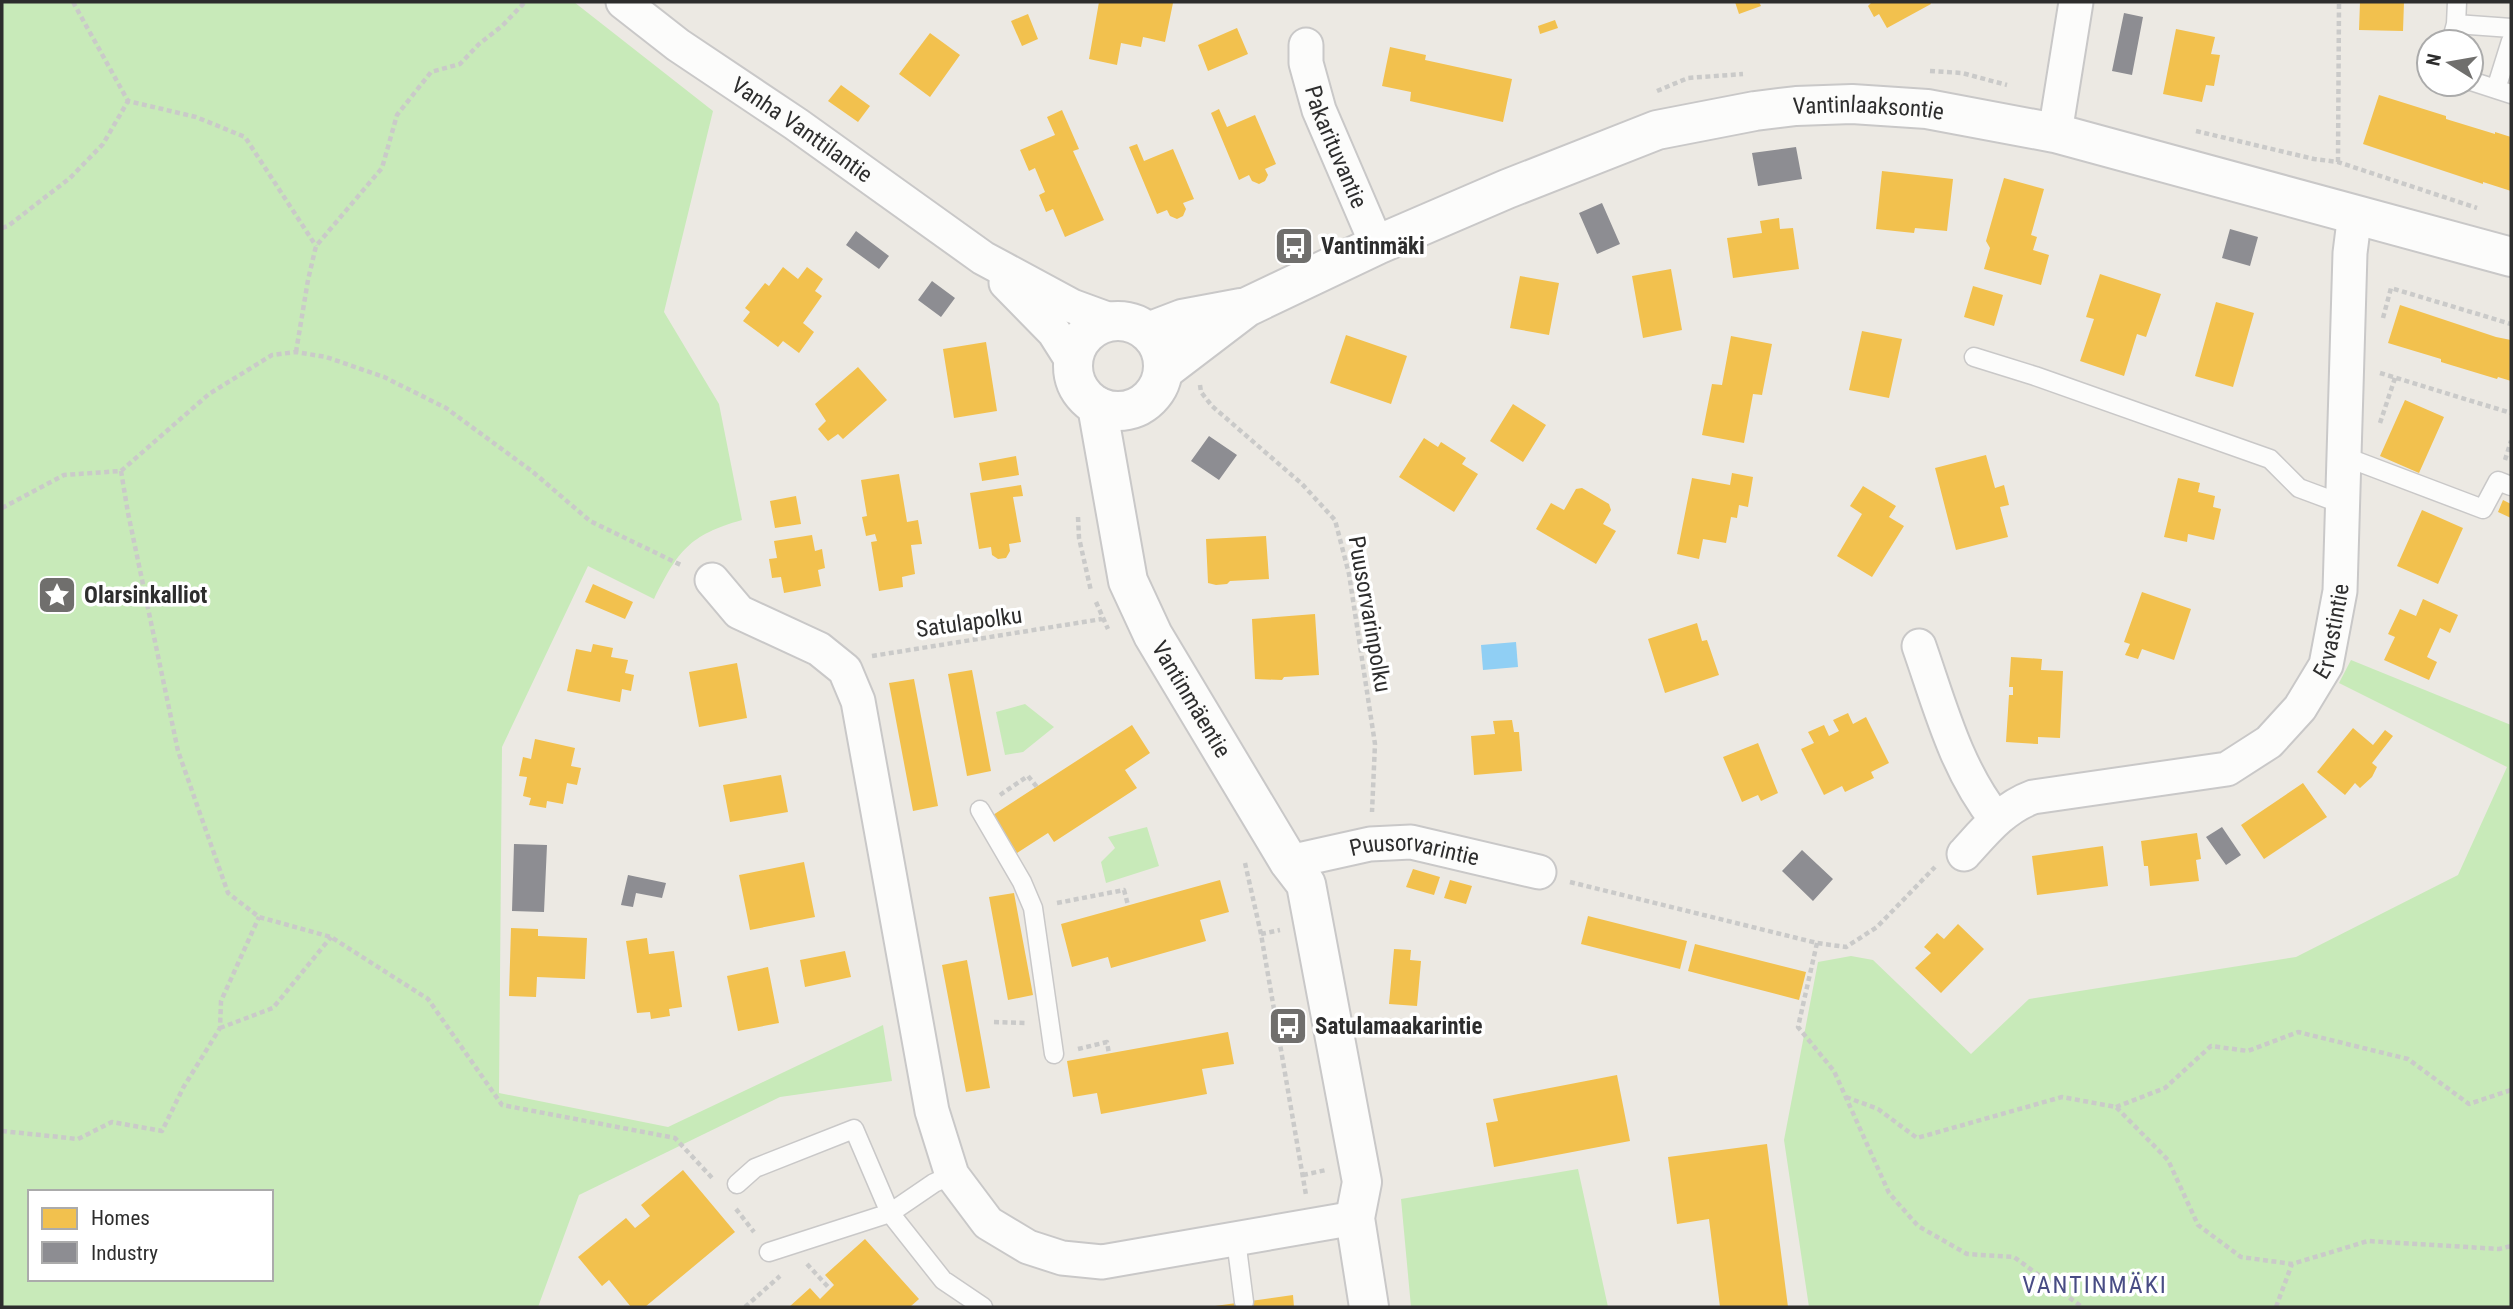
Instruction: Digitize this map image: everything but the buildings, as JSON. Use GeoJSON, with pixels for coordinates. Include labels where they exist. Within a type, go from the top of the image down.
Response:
{"type":"FeatureCollection","features":[{"type":"Feature","properties":{"kind":"street","name":"Vanha Vanttilantie"},"geometry":{"type":"LineString","coordinates":[[623,2],[678,45],[796,124],[983,258],[1072,306],[1113,321]]}},
{"type":"Feature","properties":{"kind":"street"},"geometry":{"type":"LineString","coordinates":[[2055,133],[2076,2]]}},
{"type":"Feature","properties":{"kind":"street","name":"Pakarituvantie"},"geometry":{"type":"LineString","coordinates":[[1306,45],[1306,63],[1320,110],[1377,245]]}},
{"type":"Feature","properties":{"kind":"street","name":"Vantinlaaksontie"},"geometry":{"type":"LineString","coordinates":[[1178,360],[1247,307],[1377,245],[1507,188],[1657,130],[1755,111],[1840,104],[1927,109],[2055,133],[2511,257]]}},
{"type":"Feature","properties":{"kind":"street","name":"Ervastintie"},"geometry":{"type":"LineString","coordinates":[[1964,854],[1996,819],[2017,803],[2033,797],[2227,769],[2269,742],[2300,708],[2326,665],[2340,591],[2350,253],[2355,213]]}},
{"type":"Feature","properties":{"kind":"street","name":"Vanha Vanttilantie"},"geometry":{"type":"LineString","coordinates":[[983,258],[1054,331],[1073,362]]}},
{"type":"Feature","properties":{"kind":"street","name":"Vantinlaaksontie"},"geometry":{"type":"LineString","coordinates":[[1148,332],[1182,319],[1247,307]]}},
{"type":"Feature","properties":{"kind":"street"},"geometry":{"type":"LineString","coordinates":[[1113,321],[1132,323],[1148,332],[1158,343],[1163,357],[1178,360],[1154,393],[1135,408],[1122,411],[1097,407],[1086,399],[1073,375],[1073,362],[1077,347],[1086,334],[1098,325],[1113,321]]}},
{"type":"Feature","properties":{"kind":"street","name":"Vantinmäentie"},"geometry":{"type":"LineString","coordinates":[[1097,407],[1128,581],[1153,635],[1289,862]]}},
{"type":"Feature","properties":{"kind":"street","name":"Vantinmäentie"},"geometry":{"type":"LineString","coordinates":[[1117,526],[1128,438],[1135,408]]}},
{"type":"Feature","properties":{"kind":"street"},"geometry":{"type":"LineString","coordinates":[[712,580],[739,612],[819,649],[845,670],[858,701],[932,1111],[952,1175],[988,1223],[1028,1247],[1062,1258],[1102,1262],[1355,1219]]}},
{"type":"Feature","properties":{"kind":"street"},"geometry":{"type":"LineString","coordinates":[[1919,646],[1959,761],[1984,805],[1996,819]]}},
{"type":"Feature","properties":{"kind":"street","name":"Puusorvarintie"},"geometry":{"type":"LineString","coordinates":[[1289,862],[1370,844],[1411,842],[1539,872]]}},
{"type":"Feature","properties":{"kind":"street"},"geometry":{"type":"LineString","coordinates":[[1289,862],[1281,891],[1336,1186],[1355,1219],[1369,1307]]}},
{"type":"Feature","properties":{"kind":"lane"},"geometry":{"type":"LineString","coordinates":[[2455,28],[2457,2]]}},
{"type":"Feature","properties":{"kind":"lane"},"geometry":{"type":"LineString","coordinates":[[2456,24],[2511,28]]}},
{"type":"Feature","properties":{"kind":"lane"},"geometry":{"type":"LineString","coordinates":[[2485,86],[2504,92],[2511,41]]}},
{"type":"Feature","properties":{"kind":"lane"},"geometry":{"type":"LineString","coordinates":[[1974,357],[2045,379],[2270,459],[2299,488],[2342,504]]}},
{"type":"Feature","properties":{"kind":"lane"},"geometry":{"type":"LineString","coordinates":[[2343,456],[2483,509],[2498,481],[2511,486]]}},
{"type":"Feature","properties":{"kind":"lane"},"geometry":{"type":"LineString","coordinates":[[980,810],[1022,882],[1032,908],[1054,1054]]}},
{"type":"Feature","properties":{"kind":"lane"},"geometry":{"type":"LineString","coordinates":[[729,1186],[755,1168],[854,1129],[890,1213],[943,1279],[984,1307]]}},
{"type":"Feature","properties":{"kind":"lane"},"geometry":{"type":"LineString","coordinates":[[769,1252],[890,1213],[934,1183],[952,1175]]}},
{"type":"Feature","properties":{"kind":"lane"},"geometry":{"type":"LineString","coordinates":[[1236,1240],[1244,1302]]}},
{"type":"Feature","properties":{"kind":"path"},"geometry":{"type":"LineString","coordinates":[[73,2],[128,101],[196,117],[245,137],[316,246]]}},
{"type":"Feature","properties":{"kind":"path"},"geometry":{"type":"LineString","coordinates":[[296,352],[316,246],[382,168],[397,115],[431,72],[460,64],[525,2]]}},
{"type":"Feature","properties":{"kind":"path"},"geometry":{"type":"LineString","coordinates":[[2339,2],[2338,162],[2487,211]]}},
{"type":"Feature","properties":{"kind":"path"},"geometry":{"type":"LineString","coordinates":[[2,228],[70,178],[103,144],[128,101]]}},
{"type":"Feature","properties":{"kind":"path"},"geometry":{"type":"LineString","coordinates":[[2382,323],[2391,288],[2511,324]]}},
{"type":"Feature","properties":{"kind":"path"},"geometry":{"type":"LineString","coordinates":[[2,508],[64,475],[121,471],[209,394],[272,355],[296,352],[326,357],[384,377],[446,408],[533,472],[590,521],[712,580]]}},
{"type":"Feature","properties":{"kind":"path","name":"Puusorvarinpolku"},"geometry":{"type":"LineString","coordinates":[[1178,360],[1212,405],[1302,484],[1335,520],[1349,574],[1375,744],[1371,820]]}},
{"type":"Feature","properties":{"kind":"path"},"geometry":{"type":"LineString","coordinates":[[2370,370],[2511,413]]}},
{"type":"Feature","properties":{"kind":"path"},"geometry":{"type":"LineString","coordinates":[[121,471],[178,751],[228,893],[259,916],[331,937],[428,999],[502,1105],[675,1138],[729,1186]]}},
{"type":"Feature","properties":{"kind":"path"},"geometry":{"type":"LineString","coordinates":[[1078,512],[1079,538],[1087,580],[1102,620],[1110,631]]}},
{"type":"Feature","properties":{"kind":"path","name":"Satulapolku"},"geometry":{"type":"LineString","coordinates":[[845,670],[876,653],[1102,620]]}},
{"type":"Feature","properties":{"kind":"path"},"geometry":{"type":"LineString","coordinates":[[980,810],[1028,776],[1037,787]]}},
{"type":"Feature","properties":{"kind":"path"},"geometry":{"type":"LineString","coordinates":[[1539,872],[1628,897],[1817,943],[1846,947],[1877,927],[1940,863],[1964,854]]}},
{"type":"Feature","properties":{"kind":"path"},"geometry":{"type":"LineString","coordinates":[[1244,859],[1261,934],[1311,1226]]}},
{"type":"Feature","properties":{"kind":"path"},"geometry":{"type":"LineString","coordinates":[[1032,908],[1124,890],[1128,905]]}},
{"type":"Feature","properties":{"kind":"path"},"geometry":{"type":"LineString","coordinates":[[2,1131],[78,1139],[113,1122],[162,1130],[183,1088],[220,1028],[222,1000],[259,916]]}},
{"type":"Feature","properties":{"kind":"path"},"geometry":{"type":"LineString","coordinates":[[220,1028],[273,1008],[331,937]]}},
{"type":"Feature","properties":{"kind":"path"},"geometry":{"type":"LineString","coordinates":[[1817,943],[1798,1027],[1834,1071],[1889,1193],[1918,1226],[1967,1254],[2014,1257],[2082,1307]]}},
{"type":"Feature","properties":{"kind":"path"},"geometry":{"type":"LineString","coordinates":[[1846,1097],[1878,1109],[1917,1138],[2062,1097],[2116,1107],[2165,1088],[2211,1046],[2248,1051],[2298,1032],[2408,1059],[2469,1104],[2511,1090]]}},
{"type":"Feature","properties":{"kind":"path"},"geometry":{"type":"LineString","coordinates":[[1054,1054],[1107,1042],[1109,1054]]}},
{"type":"Feature","properties":{"kind":"path"},"geometry":{"type":"LineString","coordinates":[[2116,1107],[2168,1160],[2198,1225],[2241,1257],[2292,1264],[2368,1241],[2499,1249],[2511,1246]]}},
{"type":"Feature","properties":{"kind":"path"},"geometry":{"type":"LineString","coordinates":[[736,1208],[769,1252]]}},
{"type":"Feature","properties":{"kind":"path"},"geometry":{"type":"LineString","coordinates":[[806,1262],[830,1289]]}},
{"type":"Feature","properties":{"kind":"path"},"geometry":{"type":"LineString","coordinates":[[2276,1307],[2292,1264]]}},
{"type":"Feature","properties":{"kind":"green space"},"geometry":{"type":"Polygon","coordinates":[[[2,2],[574,2],[713,111],[664,312],[719,404],[742,520],[709,532],[687,547],[670,569],[654,599],[588,566],[502,747],[499,1093],[668,1127],[883,1025],[892,1081],[780,1097],[579,1195],[538,1307],[2,1307],[2,2]]]}},
{"type":"Feature","properties":{"kind":"green space"},"geometry":{"type":"Polygon","coordinates":[[[2351,660],[2511,725],[2511,1307],[1809,1307],[1784,1140],[1818,962],[1851,956],[1873,960],[1971,1054],[2029,999],[2296,957],[2458,875],[2507,767],[2339,683],[2351,660]]]}},
{"type":"Feature","properties":{"kind":"green space"},"geometry":{"type":"Polygon","coordinates":[[[1025,704],[1054,727],[1023,752],[1005,755],[996,712],[1025,704]]]}},
{"type":"Feature","properties":{"kind":"green space"},"geometry":{"type":"Polygon","coordinates":[[[1147,827],[1159,866],[1106,883],[1101,862],[1115,848],[1108,837],[1147,827]]]}},
{"type":"Feature","properties":{"kind":"green space"},"geometry":{"type":"Polygon","coordinates":[[[1578,1169],[1608,1307],[1411,1307],[1401,1199],[1578,1169]]]}},
{"type":"Feature","properties":{"kind":"water"},"geometry":{"type":"Polygon","coordinates":[[[1516,642],[1518,667],[1483,670],[1481,645],[1516,642]]]}},
{"type":"Feature","properties":{"kind":"place","name":"Vantinmäki"},"geometry":{"type":"Point","coordinates":[1294,246]}},
{"type":"Feature","properties":{"kind":"place","name":"Olarsinkalliot"},"geometry":{"type":"Point","coordinates":[57,595]}},
{"type":"Feature","properties":{"kind":"place","name":"Satulamaakarintie"},"geometry":{"type":"Point","coordinates":[1288,1026]}},
{"type":"Feature","properties":{"kind":"district","name":"VANTINMÄKI"},"geometry":{"type":"Point","coordinates":[2095,1285]}}]}
